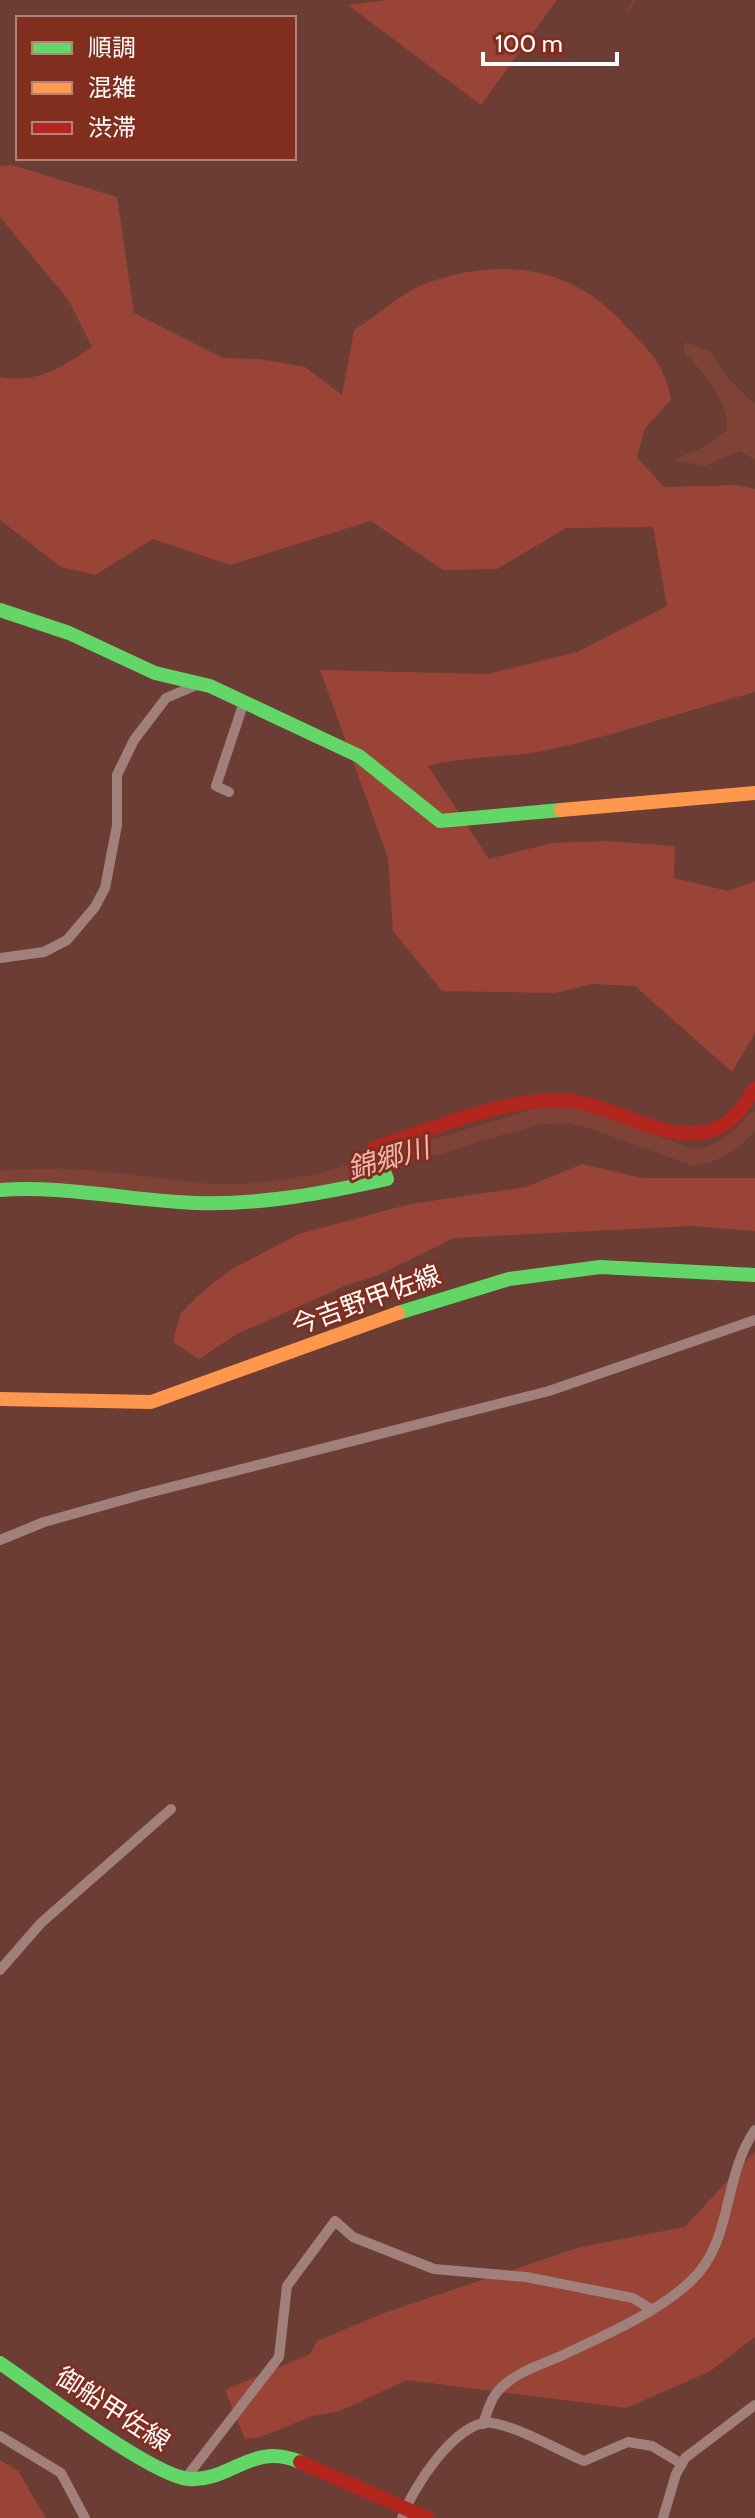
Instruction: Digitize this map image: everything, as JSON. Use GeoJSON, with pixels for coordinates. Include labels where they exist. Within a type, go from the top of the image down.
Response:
{"type":"FeatureCollection","features":[{"type":"Feature","properties":{"kind":"street"},"geometry":{"type":"LineString","coordinates":[[0,610],[81,638],[155,673],[199,684],[244,702],[359,756],[440,821],[755,793]]}},
{"type":"Feature","properties":{"kind":"street"},"geometry":{"type":"LineString","coordinates":[[0,958],[44,952],[67,940],[95,907],[105,888],[117,825],[114,789],[117,775],[134,740],[166,698],[199,684]]}},
{"type":"Feature","properties":{"kind":"street"},"geometry":{"type":"LineString","coordinates":[[229,792],[216,786],[244,702]]}},
{"type":"Feature","properties":{"kind":"street"},"geometry":{"type":"LineString","coordinates":[[0,1190],[30,1187],[77,1189],[196,1203],[286,1198],[387,1179],[374,1148],[508,1108],[575,1100],[604,1107],[671,1132],[692,1134],[712,1131],[728,1122],[755,1088]]}},
{"type":"Feature","properties":{"kind":"street","name":"今吉野甲佐線"},"geometry":{"type":"LineString","coordinates":[[0,1399],[151,1402],[178,1395],[442,1297],[509,1279],[600,1267],[755,1275]]}},
{"type":"Feature","properties":{"kind":"street"},"geometry":{"type":"LineString","coordinates":[[0,1540],[44,1522],[144,1494],[549,1391],[755,1320]]}},
{"type":"Feature","properties":{"kind":"street"},"geometry":{"type":"LineString","coordinates":[[0,1970],[41,1923],[171,1809]]}},
{"type":"Feature","properties":{"kind":"street"},"geometry":{"type":"LineString","coordinates":[[404,2513],[436,2459],[483,2424],[492,2398],[518,2375],[651,2309],[689,2283],[706,2264],[720,2238],[733,2183],[755,2130]]}},
{"type":"Feature","properties":{"kind":"street"},"geometry":{"type":"LineString","coordinates":[[185,2479],[279,2357],[287,2286],[316,2242],[335,2221],[353,2237],[434,2269],[526,2277],[633,2298],[651,2309]]}},
{"type":"Feature","properties":{"kind":"street","name":"御船甲佐線"},"geometry":{"type":"LineString","coordinates":[[0,2363],[154,2467],[185,2479],[203,2479],[258,2456],[284,2455],[404,2513],[427,2518]]}},
{"type":"Feature","properties":{"kind":"street"},"geometry":{"type":"LineString","coordinates":[[663,2518],[682,2464],[718,2431],[755,2405]]}},
{"type":"Feature","properties":{"kind":"street"},"geometry":{"type":"LineString","coordinates":[[483,2424],[502,2427],[584,2461],[628,2442],[652,2446],[682,2464]]}},
{"type":"Feature","properties":{"kind":"street"},"geometry":{"type":"LineString","coordinates":[[0,2436],[61,2473],[85,2518]]}},
{"type":"Feature","properties":{"kind":"shaded area"},"geometry":{"type":"Polygon","coordinates":[[[387,0],[557,0],[481,105],[348,5],[387,0]]]}},
{"type":"Feature","properties":{"kind":"shaded area"},"geometry":{"type":"Polygon","coordinates":[[[12,165],[117,197],[134,313],[223,358],[260,359],[305,367],[342,395],[354,330],[418,287],[481,270],[533,272],[581,289],[603,304],[648,350],[660,367],[671,400],[645,428],[637,457],[664,487],[737,485],[755,489],[755,692],[570,745],[428,766],[489,859],[552,843],[607,841],[675,846],[674,878],[728,891],[755,881],[755,1033],[732,1072],[635,986],[592,984],[555,993],[442,991],[393,931],[388,858],[320,670],[488,674],[577,652],[667,606],[653,527],[566,528],[497,569],[443,570],[371,521],[230,565],[153,539],[95,575],[61,567],[0,520],[0,377],[37,376],[92,347],[69,301],[0,217],[0,166],[12,165]]]}},
{"type":"Feature","properties":{"kind":"shaded area"},"geometry":{"type":"Polygon","coordinates":[[[686,342],[710,351],[727,377],[755,404],[755,460],[740,451],[705,466],[673,460],[702,448],[727,430],[719,397],[683,350],[686,342]]]}},
{"type":"Feature","properties":{"kind":"shaded area"},"geometry":{"type":"Polygon","coordinates":[[[582,1164],[642,1178],[755,1178],[755,1231],[691,1226],[454,1238],[379,1275],[347,1285],[237,1334],[199,1359],[173,1342],[180,1314],[201,1293],[230,1270],[299,1234],[410,1204],[526,1187],[582,1164]]]}},
{"type":"Feature","properties":{"kind":"shaded area"},"geometry":{"type":"Polygon","coordinates":[[[755,2151],[755,2337],[709,2372],[626,2408],[407,2380],[340,2411],[312,2416],[261,2437],[245,2439],[225,2390],[310,2354],[317,2341],[384,2313],[580,2247],[685,2227],[755,2151]]]}},
{"type":"Feature","properties":{"kind":"shaded area"},"geometry":{"type":"Polygon","coordinates":[[[0,2460],[18,2471],[46,2518],[0,2518],[0,2460]]]}},
{"type":"Feature","properties":{"kind":"waterway"},"geometry":{"type":"LineString","coordinates":[[628,11],[634,0]]}},
{"type":"Feature","properties":{"kind":"waterway","name":"錦郷川"},"geometry":{"type":"LineString","coordinates":[[0,1179],[76,1177],[216,1192],[260,1190],[318,1182],[535,1117],[570,1115],[694,1158],[728,1145],[755,1119]]}},
{"type":"Feature","properties":{"kind":"traffic: fast"},"geometry":{"type":"LineString","coordinates":[[0,610],[69,633],[155,673],[210,686],[359,756],[440,821],[561,810]]}},
{"type":"Feature","properties":{"kind":"traffic: fast"},"geometry":{"type":"LineString","coordinates":[[0,1190],[74,1191],[172,1202],[245,1202],[317,1193],[387,1179],[381,1164]]}},
{"type":"Feature","properties":{"kind":"traffic: fast"},"geometry":{"type":"LineString","coordinates":[[398,1313],[509,1279],[600,1267],[755,1275]]}},
{"type":"Feature","properties":{"kind":"traffic: fast"},"geometry":{"type":"LineString","coordinates":[[0,2363],[123,2448],[172,2474],[189,2479],[204,2478],[268,2456],[300,2462]]}},
{"type":"Feature","properties":{"kind":"traffic: slow"},"geometry":{"type":"LineString","coordinates":[[561,810],[755,793]]}},
{"type":"Feature","properties":{"kind":"traffic: slow"},"geometry":{"type":"LineString","coordinates":[[0,1399],[151,1402],[398,1313]]}},
{"type":"Feature","properties":{"kind":"traffic: jam"},"geometry":{"type":"LineString","coordinates":[[381,1164],[374,1148],[464,1117],[534,1102],[579,1102],[666,1131],[688,1134],[709,1131],[732,1119],[755,1088]]}},
{"type":"Feature","properties":{"kind":"traffic: jam"},"geometry":{"type":"LineString","coordinates":[[300,2462],[427,2518]]}}]}
